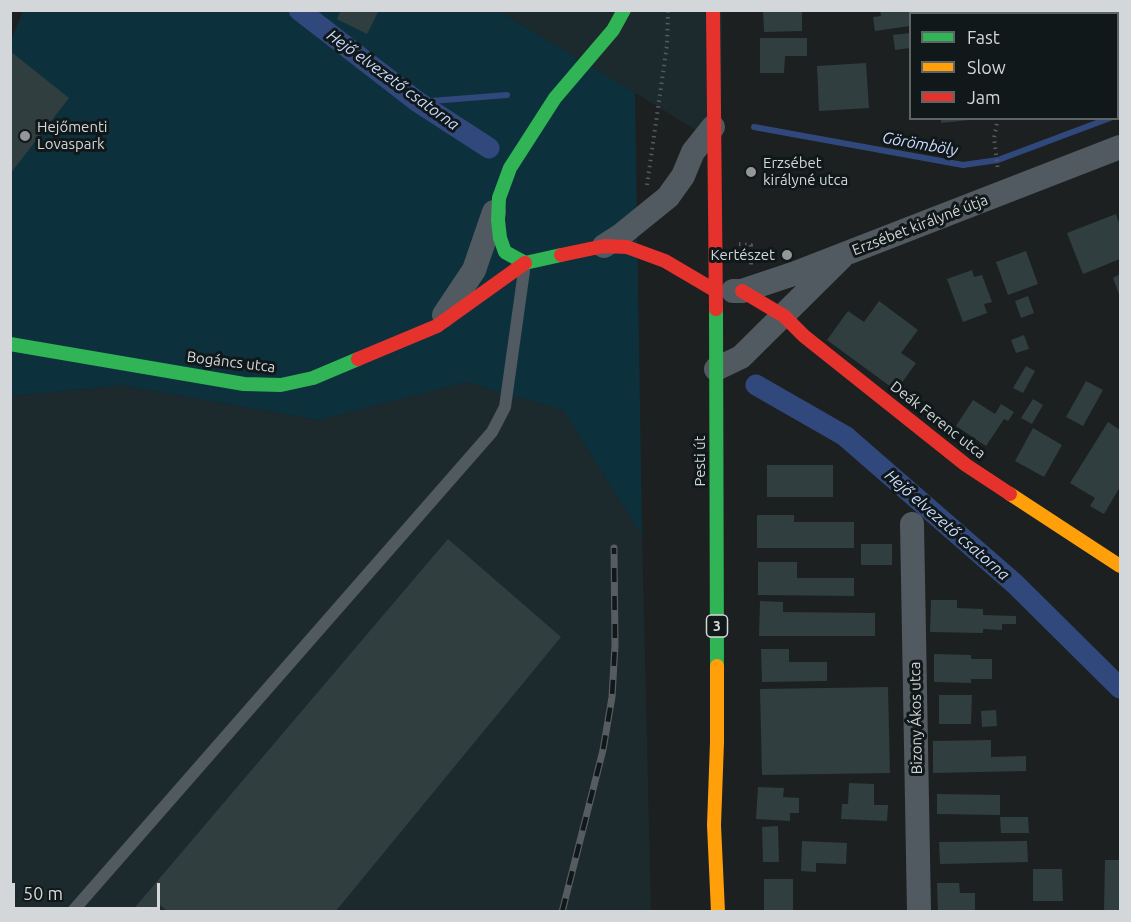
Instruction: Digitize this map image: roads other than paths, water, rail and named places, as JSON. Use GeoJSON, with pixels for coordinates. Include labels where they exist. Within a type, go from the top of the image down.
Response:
{"type":"FeatureCollection","features":[{"type":"Feature","properties":{"kind":"street"},"geometry":{"type":"LineString","coordinates":[[437,326],[474,270],[510,168],[555,98],[613,30],[624,10]]}},
{"type":"Feature","properties":{"kind":"street","name":"Pesti út"},"geometry":{"type":"LineString","coordinates":[[713,10],[717,291],[717,742],[714,825],[718,912]]}},
{"type":"Feature","properties":{"kind":"street"},"geometry":{"type":"LineString","coordinates":[[604,246],[621,235],[673,192],[688,167],[693,152],[713,127]]}},
{"type":"Feature","properties":{"kind":"street","name":"Erzsébet királyné útja"},"geometry":{"type":"LineString","coordinates":[[717,291],[742,291],[1120,147]]}},
{"type":"Feature","properties":{"kind":"street"},"geometry":{"type":"LineString","coordinates":[[499,198],[500,238],[506,252],[525,263],[604,246],[627,247],[644,252],[682,270],[717,291]]}},
{"type":"Feature","properties":{"kind":"street"},"geometry":{"type":"LineString","coordinates":[[716,369],[741,357],[846,253]]}},
{"type":"Feature","properties":{"kind":"street","name":"Bogáncs utca"},"geometry":{"type":"LineString","coordinates":[[10,344],[244,384],[280,385],[313,378],[437,326],[525,263]]}},
{"type":"Feature","properties":{"kind":"street","name":"Deák Ferenc utca"},"geometry":{"type":"LineString","coordinates":[[742,291],[784,316],[804,336],[966,465],[1120,566]]}},
{"type":"Feature","properties":{"kind":"street","name":"Bizony Ákos utca"},"geometry":{"type":"LineString","coordinates":[[912,524],[919,912]]}},
{"type":"Feature","properties":{"kind":"lane"},"geometry":{"type":"LineString","coordinates":[[72,912],[492,432],[505,407],[525,263]]}},
{"type":"Feature","properties":{"kind":"waterway","name":"Hejő elvezető csatorna"},"geometry":{"type":"LineString","coordinates":[[299,10],[418,102],[489,148]]}},
{"type":"Feature","properties":{"kind":"waterway","name":"Görömböly"},"geometry":{"type":"LineString","coordinates":[[418,102],[507,95]]}},
{"type":"Feature","properties":{"kind":"waterway","name":"Görömböly"},"geometry":{"type":"LineString","coordinates":[[754,127],[963,165],[998,160],[1105,120]]}},
{"type":"Feature","properties":{"kind":"waterway","name":"Hejő elvezető csatorna"},"geometry":{"type":"LineString","coordinates":[[756,385],[845,436],[1015,584],[1120,688]]}},
{"type":"Feature","properties":{"kind":"railway"},"geometry":{"type":"LineString","coordinates":[[562,912],[603,750],[612,697],[615,645],[614,548]]}},
{"type":"Feature","properties":{"kind":"place","name":"Hejőmenti Lovaspark"},"geometry":{"type":"Point","coordinates":[25,136]}},
{"type":"Feature","properties":{"kind":"place","name":"Erzsébet királyné utca"},"geometry":{"type":"Point","coordinates":[751,172]}},
{"type":"Feature","properties":{"kind":"place","name":"Kertészet"},"geometry":{"type":"Point","coordinates":[787,255]}}]}
